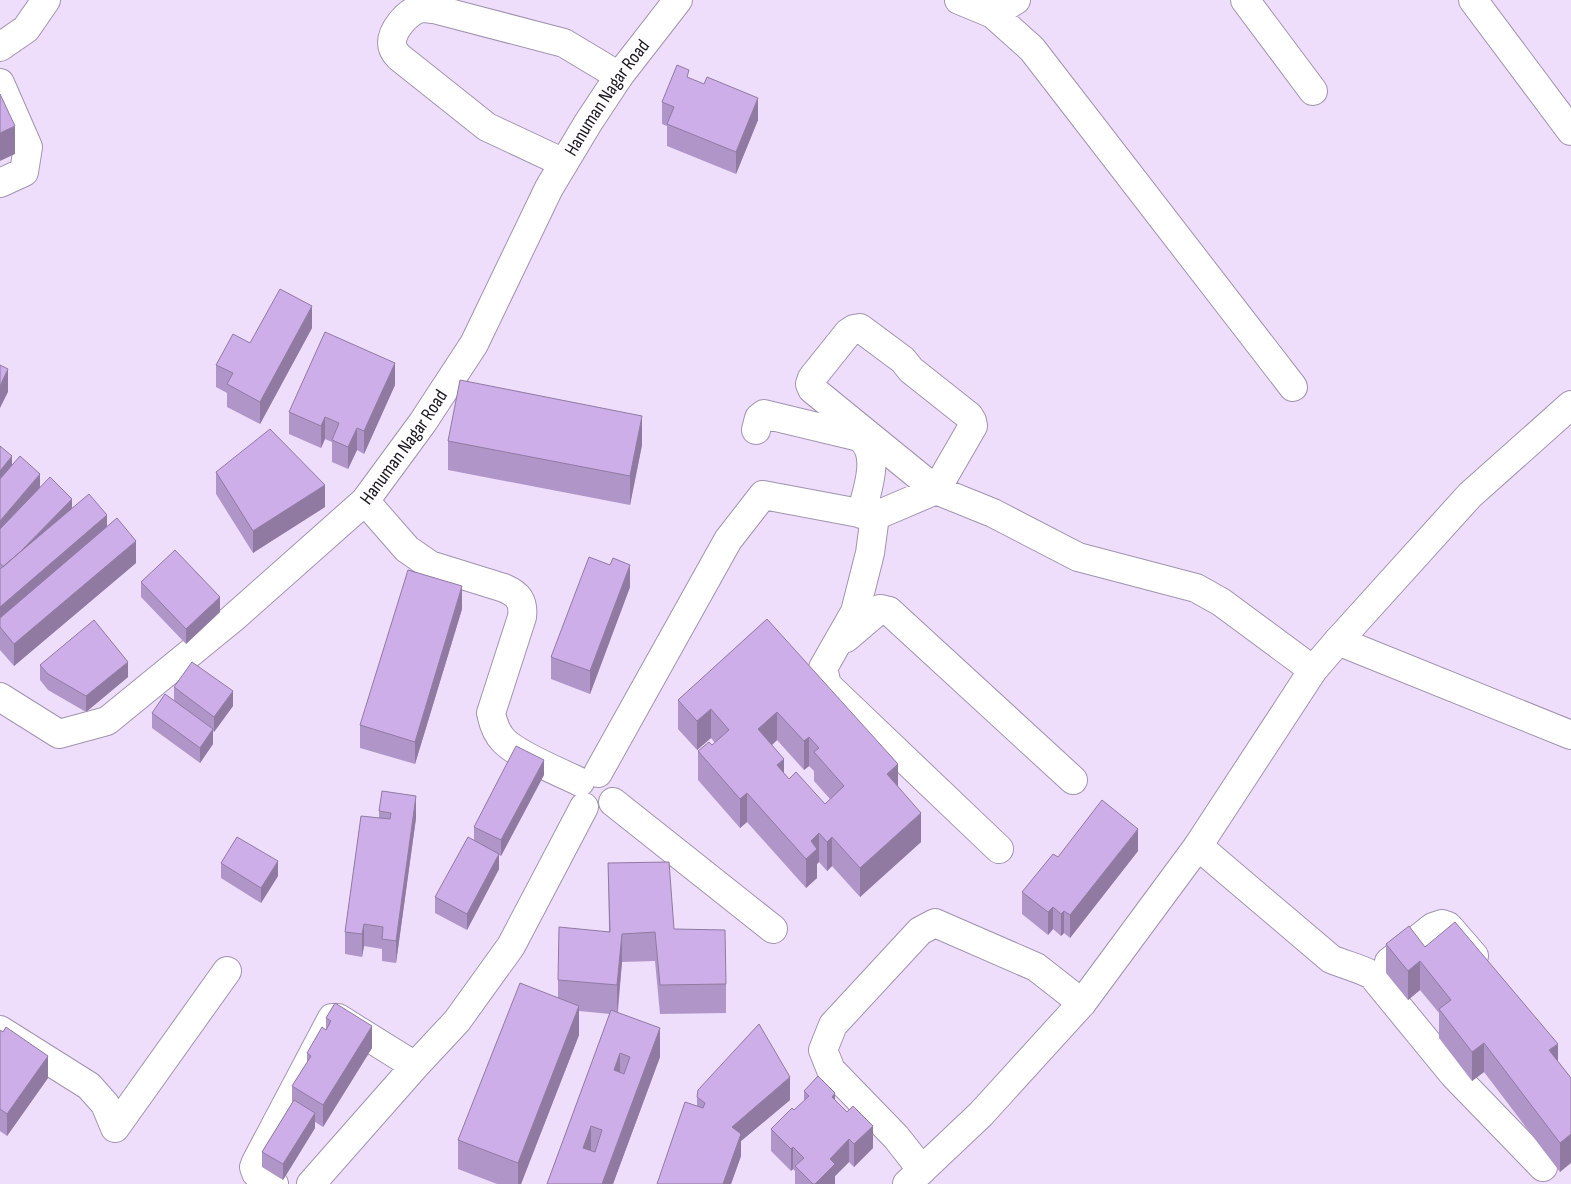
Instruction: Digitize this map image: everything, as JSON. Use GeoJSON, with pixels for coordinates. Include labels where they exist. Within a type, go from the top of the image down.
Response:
{"type":"FeatureCollection","features":[{"type":"Feature","properties":{"kind":"street"},"geometry":{"type":"LineString","coordinates":[[0,47],[26,28],[46,0]]}},
{"type":"Feature","properties":{"kind":"street","name":"Hanuman Nagar Road"},"geometry":{"type":"LineString","coordinates":[[0,697],[59,734],[107,721],[232,619],[365,500],[422,422],[474,344],[549,188],[618,76],[678,0]]}},
{"type":"Feature","properties":{"kind":"street"},"geometry":{"type":"LineString","coordinates":[[959,0],[993,14],[1032,49],[1294,387]]}},
{"type":"Feature","properties":{"kind":"street"},"geometry":{"type":"LineString","coordinates":[[993,14],[1016,0]]}},
{"type":"Feature","properties":{"kind":"street"},"geometry":{"type":"LineString","coordinates":[[1245,0],[1313,91]]}},
{"type":"Feature","properties":{"kind":"street"},"geometry":{"type":"LineString","coordinates":[[1473,0],[1571,131]]}},
{"type":"Feature","properties":{"kind":"street"},"geometry":{"type":"LineString","coordinates":[[564,163],[487,128],[399,57],[393,50],[392,44],[398,26],[408,15],[420,8],[434,9],[564,43],[618,76]]}},
{"type":"Feature","properties":{"kind":"street"},"geometry":{"type":"LineString","coordinates":[[0,83],[28,147],[24,172],[0,183]]}},
{"type":"Feature","properties":{"kind":"street"},"geometry":{"type":"LineString","coordinates":[[311,1184],[415,1066],[458,1022],[512,946],[587,787],[728,540],[763,495],[868,515],[936,490],[973,426],[972,421],[969,416],[911,370],[903,360],[860,328],[854,329],[848,333],[812,378],[810,384],[812,389],[936,490],[993,513],[1078,557],[1196,588],[1221,602],[1313,670]]}},
{"type":"Feature","properties":{"kind":"street"},"geometry":{"type":"LineString","coordinates":[[1082,1002],[1036,967],[935,923],[920,931],[833,1025],[823,1050],[831,1070],[896,1137],[915,1177],[981,1114],[1082,1002],[1198,846],[1313,670],[1338,640],[1470,495],[1571,405]]}},
{"type":"Feature","properties":{"kind":"street"},"geometry":{"type":"LineString","coordinates":[[756,430],[759,418],[764,414],[859,437],[864,440],[872,454],[868,515],[870,554],[855,612],[822,668],[827,685],[999,849]]}},
{"type":"Feature","properties":{"kind":"street"},"geometry":{"type":"LineString","coordinates":[[365,500],[407,549],[430,565],[504,588],[514,592],[519,598],[523,606],[522,617],[491,713],[494,726],[503,740],[516,750],[587,787]]}},
{"type":"Feature","properties":{"kind":"street"},"geometry":{"type":"LineString","coordinates":[[836,647],[880,609],[889,611],[1073,780]]}},
{"type":"Feature","properties":{"kind":"street"},"geometry":{"type":"LineString","coordinates":[[1338,640],[1571,735]]}},
{"type":"Feature","properties":{"kind":"street"},"geometry":{"type":"LineString","coordinates":[[587,787],[589,810],[602,811],[612,802],[773,929]]}},
{"type":"Feature","properties":{"kind":"street"},"geometry":{"type":"LineString","coordinates":[[1198,846],[1332,959],[1342,964],[1362,969],[1372,976],[1454,1075],[1543,1167]]}},
{"type":"Feature","properties":{"kind":"street"},"geometry":{"type":"LineString","coordinates":[[1372,976],[1433,926],[1442,924],[1448,926],[1455,933],[1492,979]]}},
{"type":"Feature","properties":{"kind":"street"},"geometry":{"type":"LineString","coordinates":[[0,1030],[89,1086],[105,1104],[115,1128],[227,971]]}},
{"type":"Feature","properties":{"kind":"street"},"geometry":{"type":"LineString","coordinates":[[274,1184],[256,1173],[254,1167],[332,1018],[338,1018],[415,1066]]}},
{"type":"Feature","properties":{"kind":"building"},"geometry":{"type":"Polygon","coordinates":[[[677,65],[689,70],[687,77],[704,84],[707,77],[758,98],[736,152],[667,124],[674,107],[662,102],[677,65]]]}},
{"type":"Feature","properties":{"kind":"building"},"geometry":{"type":"Polygon","coordinates":[[[0,94],[15,126],[0,133],[0,94]]]}},
{"type":"Feature","properties":{"kind":"building"},"geometry":{"type":"Polygon","coordinates":[[[280,289],[312,306],[260,402],[227,384],[233,373],[216,365],[233,334],[250,343],[280,289]]]}},
{"type":"Feature","properties":{"kind":"building"},"geometry":{"type":"Polygon","coordinates":[[[325,332],[395,363],[364,431],[357,428],[348,447],[332,440],[339,423],[325,417],[321,426],[289,412],[325,332]]]}},
{"type":"Feature","properties":{"kind":"building"},"geometry":{"type":"Polygon","coordinates":[[[0,365],[8,369],[0,386],[0,365]]]}},
{"type":"Feature","properties":{"kind":"building"},"geometry":{"type":"Polygon","coordinates":[[[460,380],[642,416],[630,476],[448,441],[460,380]]]}},
{"type":"Feature","properties":{"kind":"building"},"geometry":{"type":"Polygon","coordinates":[[[270,429],[325,485],[253,531],[216,472],[270,429]]]}},
{"type":"Feature","properties":{"kind":"building"},"geometry":{"type":"Polygon","coordinates":[[[0,446],[12,456],[0,471],[0,446]]]}},
{"type":"Feature","properties":{"kind":"building"},"geometry":{"type":"Polygon","coordinates":[[[20,456],[40,474],[0,521],[0,479],[20,456]]]}},
{"type":"Feature","properties":{"kind":"building"},"geometry":{"type":"Polygon","coordinates":[[[50,477],[72,499],[3,567],[0,563],[0,529],[50,477]]]}},
{"type":"Feature","properties":{"kind":"building"},"geometry":{"type":"Polygon","coordinates":[[[89,494],[107,515],[0,607],[0,569],[89,494]]]}},
{"type":"Feature","properties":{"kind":"building"},"geometry":{"type":"Polygon","coordinates":[[[117,518],[136,541],[14,644],[0,627],[0,618],[117,518]]]}},
{"type":"Feature","properties":{"kind":"building"},"geometry":{"type":"Polygon","coordinates":[[[175,550],[220,597],[186,629],[141,582],[175,550]]]}},
{"type":"Feature","properties":{"kind":"building"},"geometry":{"type":"Polygon","coordinates":[[[589,557],[610,565],[613,558],[630,565],[590,671],[551,657],[589,557]]]}},
{"type":"Feature","properties":{"kind":"building"},"geometry":{"type":"Polygon","coordinates":[[[408,570],[462,586],[415,742],[360,725],[408,570]]]}},
{"type":"Feature","properties":{"kind":"building"},"geometry":{"type":"Polygon","coordinates":[[[767,619],[898,764],[887,774],[921,813],[860,868],[832,837],[827,842],[819,833],[811,841],[817,849],[806,859],[747,793],[740,799],[698,751],[709,742],[712,745],[729,730],[711,709],[697,721],[678,700],[767,619]],[[777,712],[758,729],[784,759],[777,765],[789,779],[796,772],[825,804],[844,786],[814,752],[819,748],[809,737],[804,741],[777,712]]]}},
{"type":"Feature","properties":{"kind":"building"},"geometry":{"type":"Polygon","coordinates":[[[94,620],[128,662],[86,696],[48,674],[40,665],[94,620]]]}},
{"type":"Feature","properties":{"kind":"building"},"geometry":{"type":"Polygon","coordinates":[[[192,662],[233,691],[214,717],[174,687],[192,662]]]}},
{"type":"Feature","properties":{"kind":"building"},"geometry":{"type":"Polygon","coordinates":[[[165,694],[213,729],[200,748],[152,713],[165,694]]]}},
{"type":"Feature","properties":{"kind":"building"},"geometry":{"type":"Polygon","coordinates":[[[516,746],[544,760],[501,840],[474,827],[516,746]]]}},
{"type":"Feature","properties":{"kind":"building"},"geometry":{"type":"Polygon","coordinates":[[[382,791],[416,796],[396,941],[382,939],[383,927],[364,924],[362,934],[345,932],[361,816],[390,819],[391,813],[379,811],[382,791]]]}},
{"type":"Feature","properties":{"kind":"building"},"geometry":{"type":"Polygon","coordinates":[[[1102,800],[1138,829],[1070,915],[1064,911],[1061,914],[1053,907],[1048,912],[1022,892],[1053,854],[1058,857],[1102,800]]]}},
{"type":"Feature","properties":{"kind":"building"},"geometry":{"type":"Polygon","coordinates":[[[237,837],[278,861],[261,888],[221,863],[237,837]]]}},
{"type":"Feature","properties":{"kind":"building"},"geometry":{"type":"Polygon","coordinates":[[[468,837],[499,854],[467,914],[435,897],[468,837]]]}},
{"type":"Feature","properties":{"kind":"building"},"geometry":{"type":"Polygon","coordinates":[[[669,862],[674,929],[725,930],[726,984],[660,985],[655,932],[622,934],[617,985],[558,980],[559,927],[610,932],[608,863],[669,862]]]}},
{"type":"Feature","properties":{"kind":"building"},"geometry":{"type":"Polygon","coordinates":[[[1455,922],[1558,1044],[1549,1050],[1571,1078],[1571,1134],[1560,1143],[1484,1043],[1472,1052],[1439,1009],[1451,1000],[1420,961],[1408,971],[1386,944],[1409,926],[1425,947],[1455,922]]]}},
{"type":"Feature","properties":{"kind":"building"},"geometry":{"type":"Polygon","coordinates":[[[520,983],[579,1006],[518,1163],[458,1140],[520,983]]]}},
{"type":"Feature","properties":{"kind":"building"},"geometry":{"type":"Polygon","coordinates":[[[335,1003],[372,1026],[323,1105],[292,1086],[311,1056],[307,1053],[322,1027],[326,1030],[331,1021],[326,1018],[335,1003]]]}},
{"type":"Feature","properties":{"kind":"building"},"geometry":{"type":"Polygon","coordinates":[[[611,1010],[660,1028],[602,1184],[547,1184],[611,1010]],[[620,1053],[614,1070],[624,1074],[630,1057],[620,1053]],[[591,1126],[583,1148],[595,1152],[602,1130],[591,1126]]]}},
{"type":"Feature","properties":{"kind":"building"},"geometry":{"type":"Polygon","coordinates":[[[759,1024],[790,1077],[732,1127],[741,1134],[723,1184],[657,1184],[685,1102],[703,1108],[705,1103],[697,1097],[698,1090],[759,1024]]]}},
{"type":"Feature","properties":{"kind":"building"},"geometry":{"type":"Polygon","coordinates":[[[6,1027],[48,1056],[7,1114],[0,1109],[0,1030],[3,1032],[6,1027]]]}},
{"type":"Feature","properties":{"kind":"building"},"geometry":{"type":"Polygon","coordinates":[[[818,1076],[835,1093],[832,1097],[847,1112],[853,1106],[873,1126],[854,1144],[849,1139],[830,1159],[835,1164],[813,1184],[795,1166],[804,1158],[793,1147],[791,1149],[771,1129],[792,1108],[794,1110],[809,1096],[804,1091],[818,1076]]]}},
{"type":"Feature","properties":{"kind":"building"},"geometry":{"type":"Polygon","coordinates":[[[294,1100],[315,1113],[283,1164],[262,1152],[294,1100]]]}}]}
